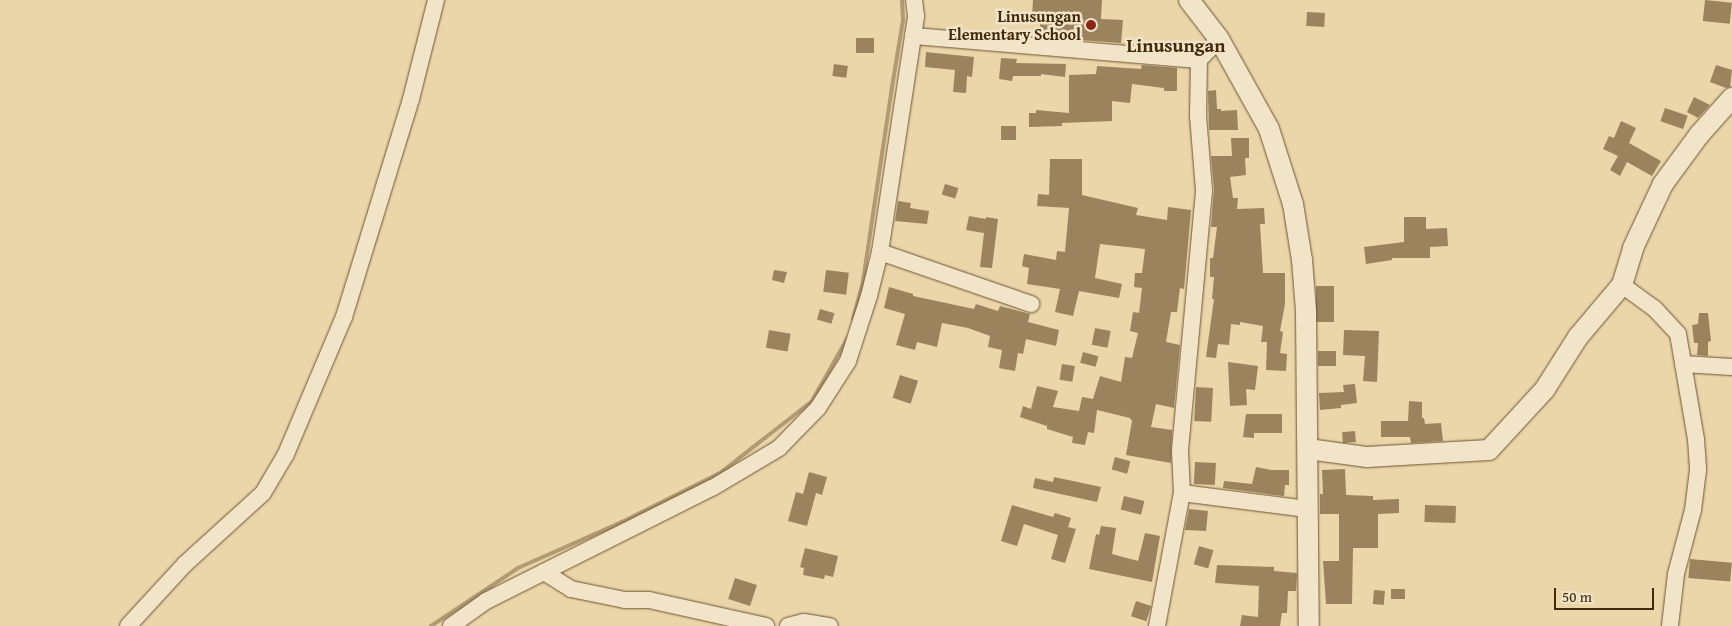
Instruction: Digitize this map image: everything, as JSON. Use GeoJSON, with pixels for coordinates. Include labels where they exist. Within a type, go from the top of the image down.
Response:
{"type":"FeatureCollection","features":[{"type":"Feature","properties":{"kind":"street"},"geometry":{"type":"LineString","coordinates":[[128,626],[185,564],[263,494],[286,454],[344,317],[412,100],[436,0]]}},
{"type":"Feature","properties":{"kind":"street"},"geometry":{"type":"LineString","coordinates":[[451,626],[486,601],[712,488],[779,448],[818,408],[848,361],[870,296],[880,252],[916,16],[914,0]]}},
{"type":"Feature","properties":{"kind":"street"},"geometry":{"type":"LineString","coordinates":[[1189,0],[1219,39],[1269,129],[1293,204],[1302,260],[1306,311],[1307,509],[1310,626]]}},
{"type":"Feature","properties":{"kind":"street"},"geometry":{"type":"LineString","coordinates":[[913,36],[1199,60]]}},
{"type":"Feature","properties":{"kind":"street"},"geometry":{"type":"LineString","coordinates":[[1157,626],[1182,493],[1180,450],[1204,190],[1198,116],[1199,60],[1219,39]]}},
{"type":"Feature","properties":{"kind":"street"},"geometry":{"type":"LineString","coordinates":[[1308,449],[1367,457],[1489,450],[1545,389],[1578,337],[1622,285],[1633,248],[1663,184],[1699,136],[1732,98]]}},
{"type":"Feature","properties":{"kind":"street"},"geometry":{"type":"LineString","coordinates":[[880,252],[1030,304]]}},
{"type":"Feature","properties":{"kind":"street"},"geometry":{"type":"LineString","coordinates":[[1622,285],[1654,308],[1678,334],[1696,439],[1698,470],[1693,510],[1676,574],[1670,626]]}},
{"type":"Feature","properties":{"kind":"street"},"geometry":{"type":"LineString","coordinates":[[1683,364],[1732,368]]}},
{"type":"Feature","properties":{"kind":"street"},"geometry":{"type":"LineString","coordinates":[[1182,493],[1307,509]]}},
{"type":"Feature","properties":{"kind":"street"},"geometry":{"type":"LineString","coordinates":[[544,572],[560,584],[578,591],[625,600],[649,600],[766,626]]}},
{"type":"Feature","properties":{"kind":"street"},"geometry":{"type":"LineString","coordinates":[[788,626],[804,622],[830,626]]}},
{"type":"Feature","properties":{"kind":"building"},"geometry":{"type":"Polygon","coordinates":[[[1033,0],[1102,0],[1101,19],[1123,20],[1121,43],[1040,37],[1040,17],[1032,16],[1033,0]]]}},
{"type":"Feature","properties":{"kind":"building"},"geometry":{"type":"Polygon","coordinates":[[[1705,0],[1732,3],[1730,24],[1703,21],[1705,0]]]}},
{"type":"Feature","properties":{"kind":"building"},"geometry":{"type":"Polygon","coordinates":[[[1307,12],[1325,13],[1324,27],[1306,26],[1307,12]]]}},
{"type":"Feature","properties":{"kind":"building"},"geometry":{"type":"Polygon","coordinates":[[[856,38],[874,38],[874,53],[856,53],[856,38]]]}},
{"type":"Feature","properties":{"kind":"building"},"geometry":{"type":"Polygon","coordinates":[[[926,52],[974,57],[972,77],[967,76],[966,93],[953,92],[955,70],[925,67],[926,52]]]}},
{"type":"Feature","properties":{"kind":"building"},"geometry":{"type":"Polygon","coordinates":[[[1001,58],[1017,59],[1016,63],[1066,64],[1065,77],[1041,74],[1041,76],[1013,76],[1012,81],[999,79],[1001,58]]]}},
{"type":"Feature","properties":{"kind":"building"},"geometry":{"type":"Polygon","coordinates":[[[834,64],[848,66],[846,78],[832,76],[834,64]]]}},
{"type":"Feature","properties":{"kind":"building"},"geometry":{"type":"Polygon","coordinates":[[[1142,65],[1177,68],[1177,91],[1164,91],[1164,88],[1132,84],[1130,103],[1112,101],[1112,121],[1062,123],[1062,126],[1029,127],[1029,113],[1036,113],[1036,110],[1069,113],[1069,75],[1096,74],[1097,66],[1141,69],[1142,65]]]}},
{"type":"Feature","properties":{"kind":"building"},"geometry":{"type":"Polygon","coordinates":[[[1716,65],[1732,70],[1730,87],[1726,88],[1710,82],[1716,65]]]}},
{"type":"Feature","properties":{"kind":"building"},"geometry":{"type":"Polygon","coordinates":[[[1216,90],[1217,109],[1221,109],[1221,111],[1237,110],[1238,130],[1209,130],[1208,91],[1216,90]]]}},
{"type":"Feature","properties":{"kind":"building"},"geometry":{"type":"Polygon","coordinates":[[[1694,97],[1710,105],[1698,118],[1687,112],[1694,97]]]}},
{"type":"Feature","properties":{"kind":"building"},"geometry":{"type":"Polygon","coordinates":[[[1665,108],[1688,116],[1683,129],[1660,121],[1665,108]]]}},
{"type":"Feature","properties":{"kind":"building"},"geometry":{"type":"Polygon","coordinates":[[[1621,121],[1636,128],[1629,143],[1661,161],[1652,176],[1627,162],[1620,176],[1610,170],[1618,156],[1603,149],[1609,136],[1614,138],[1621,121]]]}},
{"type":"Feature","properties":{"kind":"building"},"geometry":{"type":"Polygon","coordinates":[[[1001,126],[1016,126],[1016,140],[1001,140],[1001,126]]]}},
{"type":"Feature","properties":{"kind":"building"},"geometry":{"type":"Polygon","coordinates":[[[1231,138],[1249,138],[1249,158],[1245,158],[1246,175],[1230,177],[1233,198],[1238,198],[1237,209],[1264,208],[1265,224],[1260,224],[1263,273],[1285,273],[1285,304],[1280,331],[1283,332],[1280,353],[1287,354],[1286,371],[1266,370],[1267,342],[1261,342],[1263,326],[1240,322],[1240,325],[1231,324],[1229,345],[1218,344],[1216,358],[1206,357],[1214,299],[1212,299],[1214,277],[1210,277],[1210,258],[1213,258],[1217,227],[1211,227],[1214,189],[1211,156],[1232,156],[1231,138]]]}},
{"type":"Feature","properties":{"kind":"building"},"geometry":{"type":"Polygon","coordinates":[[[1050,159],[1082,159],[1082,195],[1138,208],[1136,215],[1167,220],[1168,207],[1191,210],[1184,289],[1180,288],[1177,312],[1171,312],[1166,342],[1180,345],[1174,408],[1156,404],[1151,427],[1172,430],[1171,463],[1126,455],[1132,421],[1130,418],[1097,410],[1094,433],[1088,432],[1085,445],[1072,443],[1073,437],[1047,429],[1047,426],[1020,417],[1023,406],[1031,409],[1037,386],[1058,391],[1053,407],[1079,411],[1082,397],[1093,399],[1100,376],[1121,382],[1125,357],[1132,358],[1138,333],[1130,331],[1133,312],[1139,313],[1142,288],[1134,287],[1135,273],[1142,273],[1145,249],[1100,244],[1095,278],[1122,284],[1119,298],[1079,291],[1073,316],[1055,312],[1060,289],[1027,284],[1029,268],[1022,266],[1024,254],[1056,260],[1057,251],[1065,252],[1069,208],[1037,206],[1038,194],[1049,195],[1050,159]]]}},
{"type":"Feature","properties":{"kind":"building"},"geometry":{"type":"Polygon","coordinates":[[[945,184],[958,188],[955,199],[942,195],[945,184]]]}},
{"type":"Feature","properties":{"kind":"building"},"geometry":{"type":"Polygon","coordinates":[[[898,201],[911,203],[910,208],[929,211],[927,224],[895,221],[898,201]]]}},
{"type":"Feature","properties":{"kind":"building"},"geometry":{"type":"Polygon","coordinates":[[[969,216],[998,219],[992,268],[980,267],[984,233],[966,230],[969,216]]]}},
{"type":"Feature","properties":{"kind":"building"},"geometry":{"type":"Polygon","coordinates":[[[1404,217],[1426,217],[1426,229],[1447,228],[1448,246],[1430,247],[1430,258],[1392,258],[1392,260],[1366,264],[1364,247],[1404,242],[1404,217]]]}},
{"type":"Feature","properties":{"kind":"building"},"geometry":{"type":"Polygon","coordinates":[[[774,270],[787,272],[784,283],[772,280],[774,270]]]}},
{"type":"Feature","properties":{"kind":"building"},"geometry":{"type":"Polygon","coordinates":[[[826,270],[849,273],[846,295],[823,292],[826,270]]]}},
{"type":"Feature","properties":{"kind":"building"},"geometry":{"type":"Polygon","coordinates":[[[1316,286],[1334,286],[1334,322],[1316,322],[1316,286]]]}},
{"type":"Feature","properties":{"kind":"building"},"geometry":{"type":"Polygon","coordinates":[[[889,287],[913,294],[913,296],[974,309],[976,304],[998,311],[1000,306],[1030,314],[1028,322],[1059,330],[1056,346],[1026,339],[1023,354],[1018,353],[1015,371],[999,368],[1002,350],[988,347],[990,336],[968,328],[942,323],[937,347],[917,342],[915,350],[896,345],[905,314],[884,308],[889,287]]]}},
{"type":"Feature","properties":{"kind":"building"},"geometry":{"type":"Polygon","coordinates":[[[820,309],[834,313],[831,324],[817,320],[820,309]]]}},
{"type":"Feature","properties":{"kind":"building"},"geometry":{"type":"Polygon","coordinates":[[[1699,313],[1708,313],[1711,341],[1708,342],[1708,356],[1697,355],[1698,343],[1694,343],[1692,325],[1698,324],[1699,313]]]}},
{"type":"Feature","properties":{"kind":"building"},"geometry":{"type":"Polygon","coordinates":[[[1095,328],[1111,331],[1107,348],[1092,345],[1095,328]]]}},
{"type":"Feature","properties":{"kind":"building"},"geometry":{"type":"Polygon","coordinates":[[[769,330],[791,334],[788,352],[766,348],[769,330]]]}},
{"type":"Feature","properties":{"kind":"building"},"geometry":{"type":"Polygon","coordinates":[[[1344,330],[1379,331],[1377,382],[1363,381],[1365,356],[1343,355],[1344,330]]]}},
{"type":"Feature","properties":{"kind":"building"},"geometry":{"type":"Polygon","coordinates":[[[1318,351],[1336,351],[1336,366],[1318,366],[1318,351]]]}},
{"type":"Feature","properties":{"kind":"building"},"geometry":{"type":"Polygon","coordinates":[[[1083,352],[1098,356],[1096,367],[1080,363],[1083,352]]]}},
{"type":"Feature","properties":{"kind":"building"},"geometry":{"type":"Polygon","coordinates":[[[1228,362],[1258,366],[1255,390],[1246,389],[1247,405],[1230,406],[1228,362]]]}},
{"type":"Feature","properties":{"kind":"building"},"geometry":{"type":"Polygon","coordinates":[[[1062,364],[1075,366],[1072,382],[1059,380],[1062,364]]]}},
{"type":"Feature","properties":{"kind":"building"},"geometry":{"type":"Polygon","coordinates":[[[900,375],[918,381],[911,404],[893,398],[900,375]]]}},
{"type":"Feature","properties":{"kind":"building"},"geometry":{"type":"Polygon","coordinates":[[[1355,384],[1357,403],[1341,405],[1341,408],[1320,410],[1319,393],[1344,392],[1343,385],[1355,384]]]}},
{"type":"Feature","properties":{"kind":"building"},"geometry":{"type":"Polygon","coordinates":[[[1196,387],[1213,388],[1211,422],[1194,421],[1196,387]]]}},
{"type":"Feature","properties":{"kind":"building"},"geometry":{"type":"Polygon","coordinates":[[[1409,401],[1422,402],[1422,418],[1424,418],[1425,424],[1441,423],[1443,441],[1411,443],[1410,437],[1381,437],[1381,421],[1408,421],[1409,401]]]}},
{"type":"Feature","properties":{"kind":"building"},"geometry":{"type":"Polygon","coordinates":[[[1246,414],[1282,414],[1282,433],[1254,433],[1254,438],[1243,437],[1246,414]]]}},
{"type":"Feature","properties":{"kind":"building"},"geometry":{"type":"Polygon","coordinates":[[[1355,431],[1356,442],[1343,443],[1342,432],[1355,431]]]}},
{"type":"Feature","properties":{"kind":"building"},"geometry":{"type":"Polygon","coordinates":[[[1115,457],[1130,461],[1127,474],[1112,470],[1115,457]]]}},
{"type":"Feature","properties":{"kind":"building"},"geometry":{"type":"Polygon","coordinates":[[[1195,462],[1216,463],[1215,485],[1194,484],[1195,462]]]}},
{"type":"Feature","properties":{"kind":"building"},"geometry":{"type":"Polygon","coordinates":[[[1256,467],[1271,470],[1289,470],[1289,485],[1285,485],[1284,496],[1223,488],[1224,481],[1252,484],[1256,467]]]}},
{"type":"Feature","properties":{"kind":"building"},"geometry":{"type":"Polygon","coordinates":[[[1345,469],[1346,495],[1373,496],[1373,500],[1399,499],[1399,513],[1378,514],[1378,548],[1353,548],[1352,604],[1326,604],[1323,561],[1339,561],[1339,514],[1320,514],[1320,494],[1323,494],[1322,470],[1345,469]]]}},
{"type":"Feature","properties":{"kind":"building"},"geometry":{"type":"Polygon","coordinates":[[[809,472],[827,477],[822,495],[816,493],[807,526],[788,521],[796,492],[803,494],[809,472]]]}},
{"type":"Feature","properties":{"kind":"building"},"geometry":{"type":"Polygon","coordinates":[[[1054,477],[1101,487],[1097,502],[1033,488],[1035,478],[1053,482],[1054,477]]]}},
{"type":"Feature","properties":{"kind":"building"},"geometry":{"type":"Polygon","coordinates":[[[1124,496],[1144,501],[1141,515],[1121,510],[1124,496]]]}},
{"type":"Feature","properties":{"kind":"building"},"geometry":{"type":"Polygon","coordinates":[[[1012,505],[1053,517],[1055,513],[1071,518],[1068,527],[1076,529],[1065,563],[1051,559],[1058,535],[1024,524],[1017,546],[1001,541],[1012,505]]]}},
{"type":"Feature","properties":{"kind":"building"},"geometry":{"type":"Polygon","coordinates":[[[1425,505],[1456,506],[1455,523],[1424,522],[1425,505]]]}},
{"type":"Feature","properties":{"kind":"building"},"geometry":{"type":"Polygon","coordinates":[[[1189,509],[1208,511],[1206,531],[1185,530],[1189,509]]]}},
{"type":"Feature","properties":{"kind":"building"},"geometry":{"type":"Polygon","coordinates":[[[1101,526],[1116,528],[1112,554],[1138,561],[1145,533],[1160,536],[1152,582],[1089,569],[1096,534],[1099,535],[1101,526]]]}},
{"type":"Feature","properties":{"kind":"building"},"geometry":{"type":"Polygon","coordinates":[[[1199,546],[1213,550],[1208,568],[1194,564],[1199,546]]]}},
{"type":"Feature","properties":{"kind":"building"},"geometry":{"type":"Polygon","coordinates":[[[805,548],[838,556],[833,577],[825,575],[824,579],[803,575],[804,568],[800,567],[805,548]]]}},
{"type":"Feature","properties":{"kind":"building"},"geometry":{"type":"Polygon","coordinates":[[[1690,559],[1732,563],[1730,582],[1688,578],[1690,559]]]}},
{"type":"Feature","properties":{"kind":"building"},"geometry":{"type":"Polygon","coordinates":[[[1217,565],[1274,567],[1274,571],[1297,573],[1296,591],[1288,591],[1287,613],[1282,613],[1280,626],[1240,626],[1242,615],[1258,617],[1259,586],[1215,583],[1217,565]]]}},
{"type":"Feature","properties":{"kind":"building"},"geometry":{"type":"Polygon","coordinates":[[[735,578],[757,585],[750,606],[728,599],[735,578]]]}},
{"type":"Feature","properties":{"kind":"building"},"geometry":{"type":"Polygon","coordinates":[[[1391,589],[1405,589],[1405,599],[1391,599],[1391,589]]]}},
{"type":"Feature","properties":{"kind":"building"},"geometry":{"type":"Polygon","coordinates":[[[1374,590],[1385,591],[1384,605],[1373,604],[1374,590]]]}},
{"type":"Feature","properties":{"kind":"building"},"geometry":{"type":"Polygon","coordinates":[[[1136,601],[1151,606],[1146,621],[1131,616],[1136,601]]]}},
{"type":"Feature","properties":{"kind":"waterway"},"geometry":{"type":"LineString","coordinates":[[853,319],[863,281],[903,20],[902,0]]}},
{"type":"Feature","properties":{"kind":"waterway"},"geometry":{"type":"LineString","coordinates":[[431,626],[518,568],[622,522],[720,473],[812,401],[848,337]]}},
{"type":"Feature","properties":{"kind":"place","name":"Linusungan Elementary School"},"geometry":{"type":"Point","coordinates":[1091,25]}},
{"type":"Feature","properties":{"kind":"district","name":"Linusungan"},"geometry":{"type":"Point","coordinates":[1176,46]}}]}
